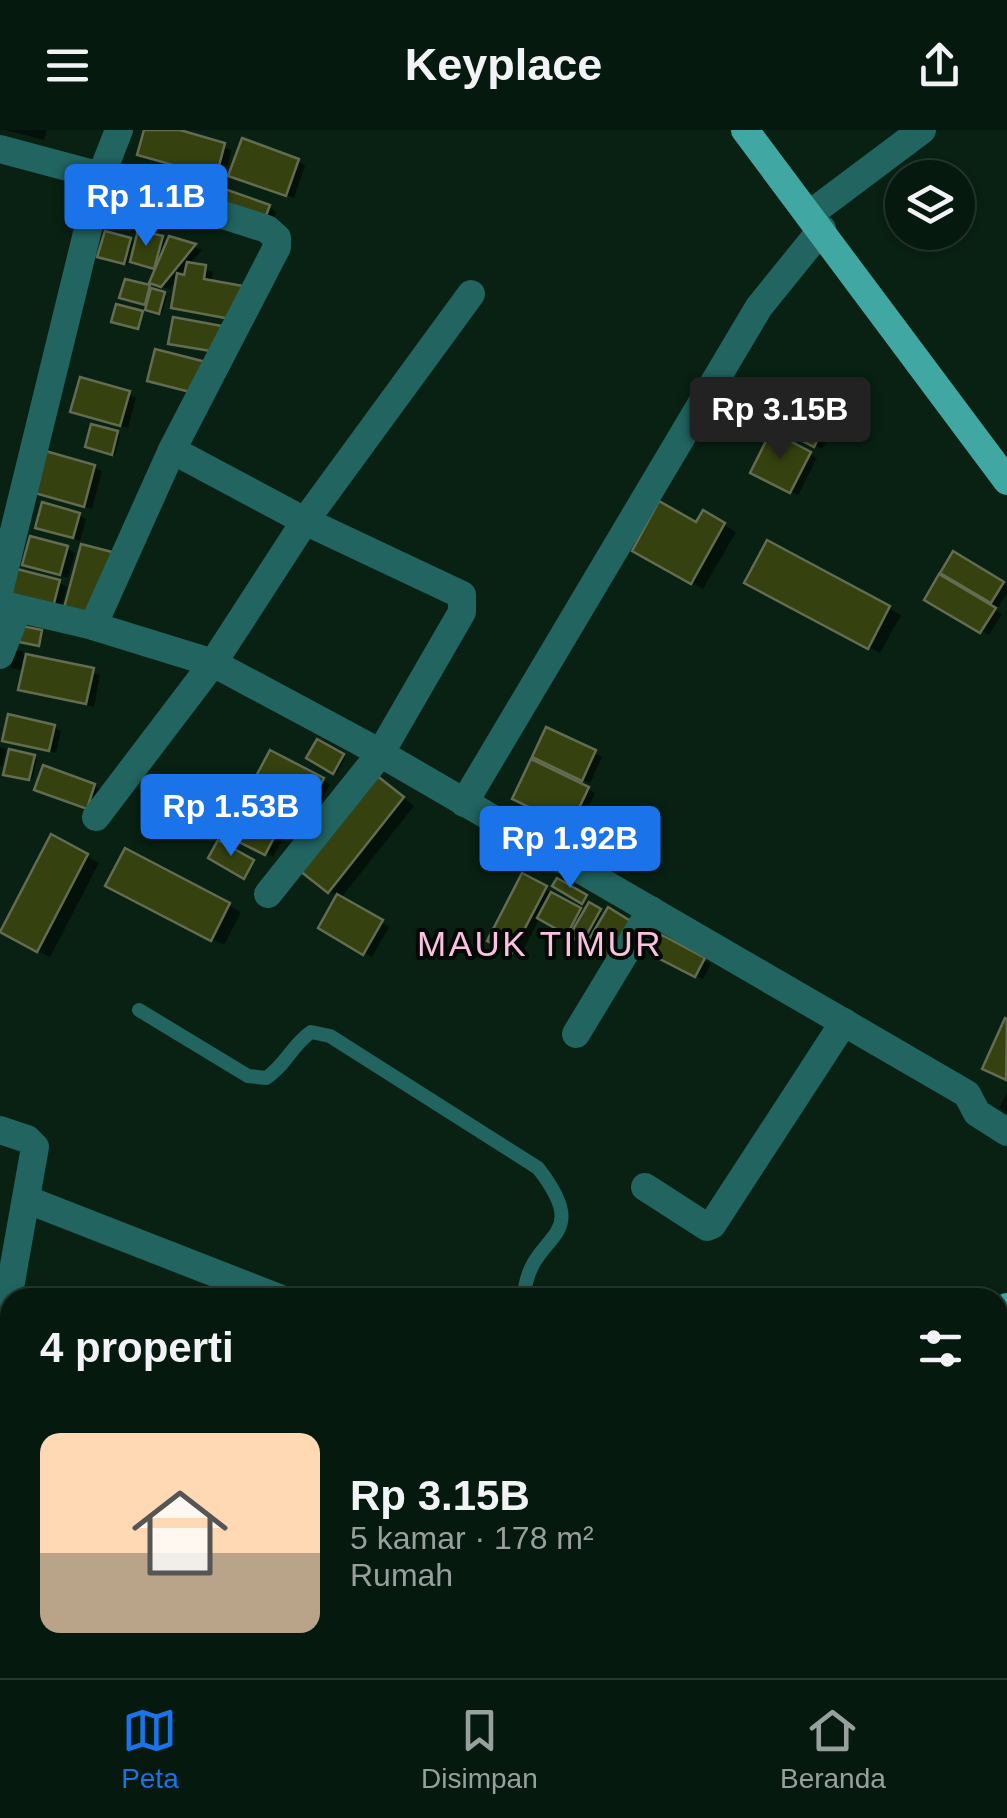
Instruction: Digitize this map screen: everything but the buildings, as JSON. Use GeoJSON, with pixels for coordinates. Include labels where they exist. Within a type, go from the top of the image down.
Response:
{"type":"FeatureCollection","features":[{"type":"Feature","properties":{"kind":"main road"},"geometry":{"type":"LineString","coordinates":[[745,130],[1007,481]]}},
{"type":"Feature","properties":{"kind":"street"},"geometry":{"type":"LineString","coordinates":[[0,656],[6,600],[101,176],[120,130]]}},
{"type":"Feature","properties":{"kind":"street"},"geometry":{"type":"LineString","coordinates":[[464,803],[759,307],[816,222],[922,130]]}},
{"type":"Feature","properties":{"kind":"street"},"geometry":{"type":"LineString","coordinates":[[0,149],[101,176],[267,229],[277,238],[277,247],[172,450],[93,626]]}},
{"type":"Feature","properties":{"kind":"street"},"geometry":{"type":"LineString","coordinates":[[96,817],[213,663],[305,521],[470,294]]}},
{"type":"Feature","properties":{"kind":"street"},"geometry":{"type":"LineString","coordinates":[[172,450],[305,521],[462,595],[464,602],[462,612],[380,754],[268,894]]}},
{"type":"Feature","properties":{"kind":"street"},"geometry":{"type":"LineString","coordinates":[[6,600],[213,663],[380,754],[966,1094],[977,1113],[1007,1132]]}},
{"type":"Feature","properties":{"kind":"street"},"geometry":{"type":"LineString","coordinates":[[576,1034],[652,910]]}},
{"type":"Feature","properties":{"kind":"street"},"geometry":{"type":"LineString","coordinates":[[645,1187],[707,1227],[712,1226],[844,1022]]}},
{"type":"Feature","properties":{"kind":"street"},"geometry":{"type":"LineString","coordinates":[[0,1130],[27,1138],[34,1148],[11,1288]]}},
{"type":"Feature","properties":{"kind":"street"},"geometry":{"type":"LineString","coordinates":[[28,1200],[254,1288]]}},
{"type":"Feature","properties":{"kind":"lane"},"geometry":{"type":"LineString","coordinates":[[138,1010],[248,1076],[266,1078],[278,1070],[296,1043],[311,1032],[330,1036],[538,1168],[555,1191],[563,1208],[563,1220],[536,1258],[525,1288]]}},
{"type":"Feature","properties":{"kind":"district","name":"MAUK TIMUR"},"geometry":{"type":"Point","coordinates":[540,943]}}]}
